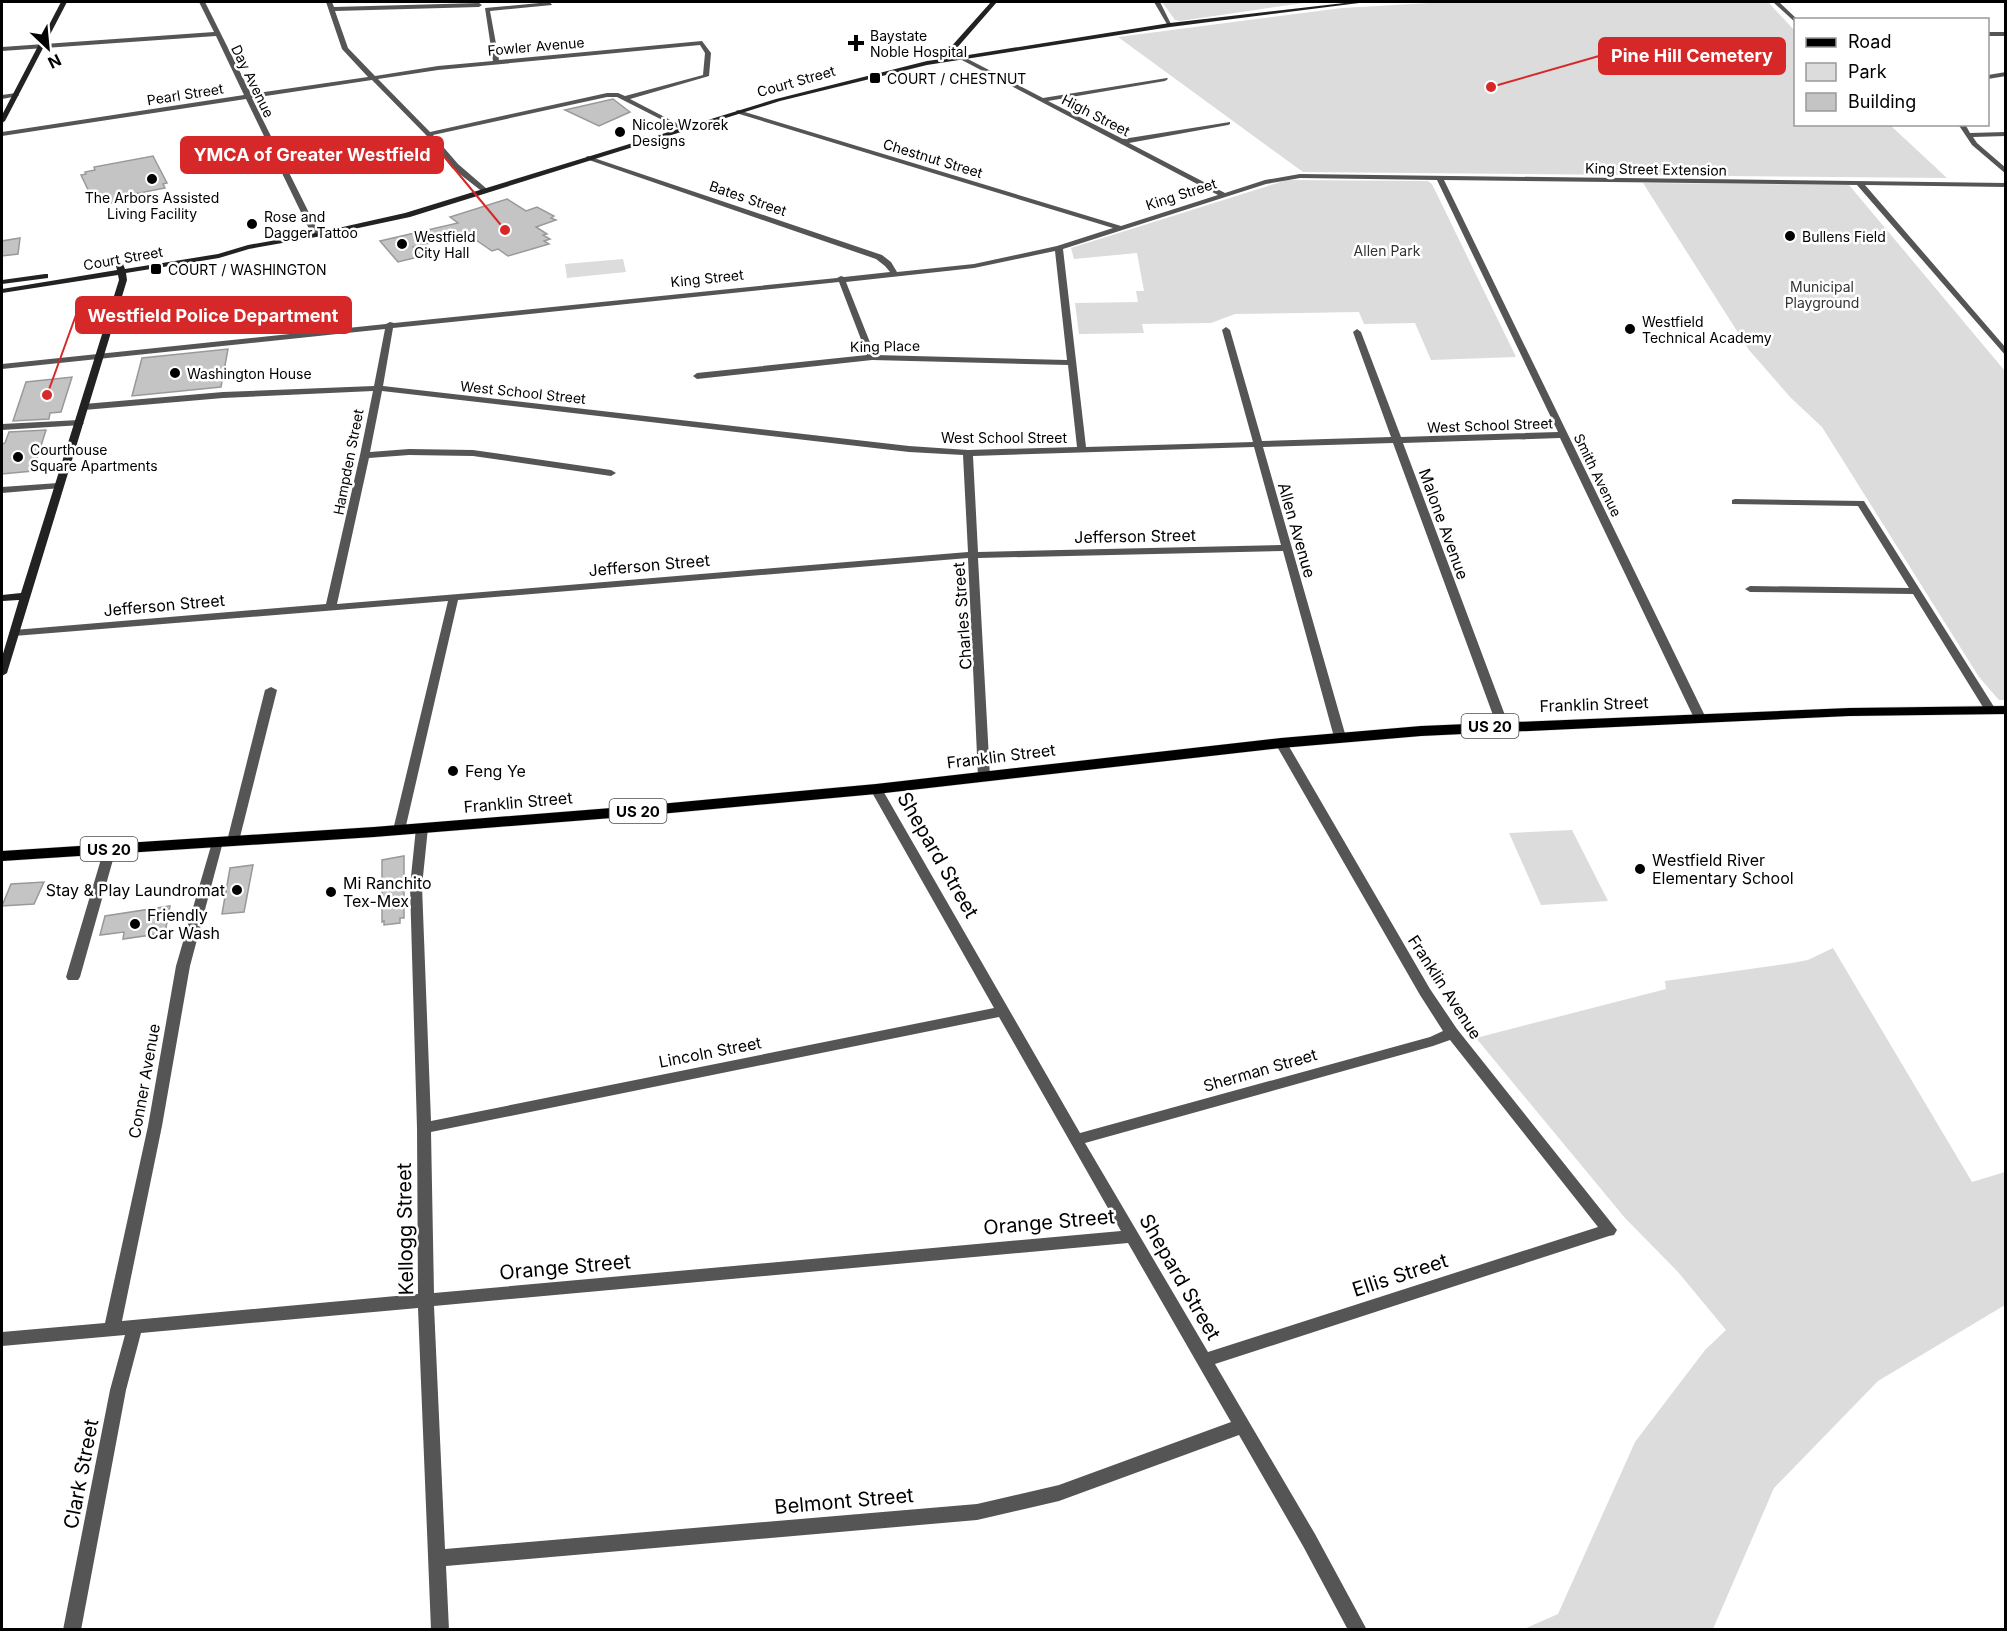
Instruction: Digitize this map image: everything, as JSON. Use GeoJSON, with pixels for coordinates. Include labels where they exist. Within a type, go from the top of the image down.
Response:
{"type":"FeatureCollection","features":[{"type":"Feature","properties":{"kind":"main road"},"geometry":{"type":"LineString","coordinates":[[2,121],[64,2]]}},
{"type":"Feature","properties":{"kind":"main road"},"geometry":{"type":"LineString","coordinates":[[960,57],[952,49],[994,2]]}},
{"type":"Feature","properties":{"kind":"main road"},"geometry":{"type":"LineString","coordinates":[[1309,2],[1316,6]]}},
{"type":"Feature","properties":{"kind":"main road","name":"Court Street"},"geometry":{"type":"LineString","coordinates":[[2,291],[13,285],[223,249],[248,248],[407,214],[484,192],[682,128],[854,79],[960,57],[1170,25],[1364,2]]}},
{"type":"Feature","properties":{"kind":"main road"},"geometry":{"type":"LineString","coordinates":[[2,673],[123,280],[121,268]]}},
{"type":"Feature","properties":{"kind":"main road","name":"Court Street"},"geometry":{"type":"LineString","coordinates":[[2,282],[13,285]]}},
{"type":"Feature","properties":{"kind":"main road"},"geometry":{"type":"LineString","coordinates":[[2,598],[24,596]]}},
{"type":"Feature","properties":{"kind":"main road","name":"Franklin Street"},"geometry":{"type":"LineString","coordinates":[[2,856],[399,830],[876,789],[1340,737],[1503,726],[1700,718],[2006,710]]}},
{"type":"Feature","properties":{"kind":"street","name":"Day Avenue"},"geometry":{"type":"LineString","coordinates":[[202,2],[316,235]]}},
{"type":"Feature","properties":{"kind":"street"},"geometry":{"type":"LineString","coordinates":[[1157,2],[1170,25]]}},
{"type":"Feature","properties":{"kind":"street"},"geometry":{"type":"LineString","coordinates":[[1776,2],[1794,19]]}},
{"type":"Feature","properties":{"kind":"street"},"geometry":{"type":"LineString","coordinates":[[496,62],[487,9],[550,4]]}},
{"type":"Feature","properties":{"kind":"street"},"geometry":{"type":"LineString","coordinates":[[479,5],[330,5],[345,49],[428,134],[455,166],[484,192]]}},
{"type":"Feature","properties":{"kind":"street"},"geometry":{"type":"LineString","coordinates":[[2,49],[217,34]]}},
{"type":"Feature","properties":{"kind":"street"},"geometry":{"type":"LineString","coordinates":[[1989,34],[2006,34]]}},
{"type":"Feature","properties":{"kind":"street","name":"Fowler Avenue"},"geometry":{"type":"LineString","coordinates":[[373,78],[496,62],[702,43],[708,53],[708,74],[702,79],[626,98]]}},
{"type":"Feature","properties":{"kind":"street","name":"High Street"},"geometry":{"type":"LineString","coordinates":[[960,57],[1222,194]]}},
{"type":"Feature","properties":{"kind":"street"},"geometry":{"type":"LineString","coordinates":[[1989,77],[2006,74]]}},
{"type":"Feature","properties":{"kind":"street","name":"Pearl Street"},"geometry":{"type":"LineString","coordinates":[[2,134],[373,78]]}},
{"type":"Feature","properties":{"kind":"street"},"geometry":{"type":"LineString","coordinates":[[1040,100],[1165,79]]}},
{"type":"Feature","properties":{"kind":"street"},"geometry":{"type":"LineString","coordinates":[[2,97],[16,95]]}},
{"type":"Feature","properties":{"kind":"street"},"geometry":{"type":"LineString","coordinates":[[428,134],[607,95],[626,98],[682,128]]}},
{"type":"Feature","properties":{"kind":"street","name":"Chestnut Street"},"geometry":{"type":"LineString","coordinates":[[738,112],[1120,228]]}},
{"type":"Feature","properties":{"kind":"street"},"geometry":{"type":"LineString","coordinates":[[1120,142],[1228,123]]}},
{"type":"Feature","properties":{"kind":"street"},"geometry":{"type":"LineString","coordinates":[[1962,126],[1982,152],[2006,172]]}},
{"type":"Feature","properties":{"kind":"street"},"geometry":{"type":"LineString","coordinates":[[1968,135],[2006,134]]}},
{"type":"Feature","properties":{"kind":"street","name":"Bates Street"},"geometry":{"type":"LineString","coordinates":[[588,158],[879,257],[894,273]]}},
{"type":"Feature","properties":{"kind":"street","name":"King Street"},"geometry":{"type":"LineString","coordinates":[[2,366],[390,324],[974,266],[1059,248],[1222,194],[1276,179],[1307,176]]}},
{"type":"Feature","properties":{"kind":"street","name":"King Street Extension"},"geometry":{"type":"LineString","coordinates":[[1307,176],[2006,185]]}},
{"type":"Feature","properties":{"kind":"street","name":"Smith Avenue"},"geometry":{"type":"LineString","coordinates":[[1440,179],[1700,718]]}},
{"type":"Feature","properties":{"kind":"street"},"geometry":{"type":"LineString","coordinates":[[1859,183],[2006,354]]}},
{"type":"Feature","properties":{"kind":"street"},"geometry":{"type":"LineString","coordinates":[[1059,248],[1082,450]]}},
{"type":"Feature","properties":{"kind":"street"},"geometry":{"type":"LineString","coordinates":[[841,278],[872,357]]}},
{"type":"Feature","properties":{"kind":"street","name":"Hampden Street"},"geometry":{"type":"LineString","coordinates":[[331,605],[365,454],[390,324]]}},
{"type":"Feature","properties":{"kind":"street","name":"Allen Avenue"},"geometry":{"type":"LineString","coordinates":[[1226,330],[1340,737]]}},
{"type":"Feature","properties":{"kind":"street","name":"Malone Avenue"},"geometry":{"type":"LineString","coordinates":[[1357,332],[1503,726]]}},
{"type":"Feature","properties":{"kind":"street","name":"King Place"},"geometry":{"type":"LineString","coordinates":[[697,376],[872,357],[1073,363]]}},
{"type":"Feature","properties":{"kind":"street","name":"West School Street"},"geometry":{"type":"LineString","coordinates":[[84,407],[223,395],[376,388],[909,449],[968,453],[1564,435]]}},
{"type":"Feature","properties":{"kind":"street"},"geometry":{"type":"LineString","coordinates":[[2,428],[79,423]]}},
{"type":"Feature","properties":{"kind":"street"},"geometry":{"type":"LineString","coordinates":[[365,454],[473,453],[611,473]]}},
{"type":"Feature","properties":{"kind":"street","name":"Charles Street"},"geometry":{"type":"LineString","coordinates":[[968,453],[984,777]]}},
{"type":"Feature","properties":{"kind":"street"},"geometry":{"type":"LineString","coordinates":[[2,490],[58,486]]}},
{"type":"Feature","properties":{"kind":"street"},"geometry":{"type":"LineString","coordinates":[[1735,502],[1861,503],[1990,710]]}},
{"type":"Feature","properties":{"kind":"street","name":"Jefferson Street"},"geometry":{"type":"LineString","coordinates":[[14,633],[331,605],[973,555],[1287,548]]}},
{"type":"Feature","properties":{"kind":"street"},"geometry":{"type":"LineString","coordinates":[[1750,589],[1916,591]]}},
{"type":"Feature","properties":{"kind":"street"},"geometry":{"type":"LineString","coordinates":[[399,830],[454,596]]}},
{"type":"Feature","properties":{"kind":"street","name":"Conner Avenue"},"geometry":{"type":"LineString","coordinates":[[112,1329],[155,1126],[183,966],[225,842],[271,690]]}},
{"type":"Feature","properties":{"kind":"street","name":"Franklin Avenue"},"geometry":{"type":"LineString","coordinates":[[1281,742],[1425,992],[1452,1033],[1609,1230]]}},
{"type":"Feature","properties":{"kind":"street","name":"Shepard Street"},"geometry":{"type":"LineString","coordinates":[[876,789],[1358,1629]]}},
{"type":"Feature","properties":{"kind":"street","name":"Kellogg Street"},"geometry":{"type":"LineString","coordinates":[[422,828],[416,886],[424,1128],[426,1301],[440,1629]]}},
{"type":"Feature","properties":{"kind":"street"},"geometry":{"type":"LineString","coordinates":[[73,977],[110,849]]}},
{"type":"Feature","properties":{"kind":"street","name":"Lincoln Street"},"geometry":{"type":"LineString","coordinates":[[424,1128],[1003,1011]]}},
{"type":"Feature","properties":{"kind":"street","name":"Sherman Street"},"geometry":{"type":"LineString","coordinates":[[1076,1140],[1433,1041],[1452,1033]]}},
{"type":"Feature","properties":{"kind":"street","name":"Ellis Street"},"geometry":{"type":"LineString","coordinates":[[1204,1360],[1609,1230]]}},
{"type":"Feature","properties":{"kind":"street","name":"Orange Street"},"geometry":{"type":"LineString","coordinates":[[2,1339],[1132,1236]]}},
{"type":"Feature","properties":{"kind":"street","name":"Clark Street"},"geometry":{"type":"LineString","coordinates":[[72,1629],[118,1390],[135,1327]]}},
{"type":"Feature","properties":{"kind":"street","name":"Belmont Street"},"geometry":{"type":"LineString","coordinates":[[437,1558],[977,1512],[1059,1493],[1242,1426]]}},
{"type":"Feature","properties":{"kind":"green space"},"geometry":{"type":"Polygon","coordinates":[[[1162,2],[1303,3],[1180,21],[1175,20],[1162,2]]]}},
{"type":"Feature","properties":{"kind":"green space"},"geometry":{"type":"Polygon","coordinates":[[[1447,2],[1768,2],[1794,30],[1794,126],[1891,126],[1947,178],[1303,172],[1118,37],[1342,8],[1447,2]]]}},
{"type":"Feature","properties":{"kind":"green space","name":"Allen Park"},"geometry":{"type":"Polygon","coordinates":[[[1287,180],[1428,181],[1432,184],[1516,357],[1431,360],[1415,323],[1364,324],[1359,312],[1235,314],[1211,323],[1142,324],[1144,333],[1079,334],[1075,303],[1138,302],[1136,291],[1144,291],[1137,253],[1074,259],[1071,248],[1287,180]]]}},
{"type":"Feature","properties":{"kind":"green space","name":"Municipal Playground"},"geometry":{"type":"Polygon","coordinates":[[[1643,183],[1849,185],[2005,371],[2005,700],[1999,700],[1979,677],[1822,427],[1791,398],[1749,350],[1643,183]]]}},
{"type":"Feature","properties":{"kind":"green space"},"geometry":{"type":"Polygon","coordinates":[[[623,259],[626,272],[567,278],[565,264],[623,259]]]}},
{"type":"Feature","properties":{"kind":"green space"},"geometry":{"type":"Polygon","coordinates":[[[1572,830],[1608,901],[1541,905],[1509,833],[1572,830]]]}},
{"type":"Feature","properties":{"kind":"green space"},"geometry":{"type":"Polygon","coordinates":[[[1833,948],[1972,1182],[2005,1172],[2005,1305],[1878,1381],[1774,1488],[1713,1629],[1524,1629],[1558,1614],[1635,1442],[1705,1350],[1726,1330],[1678,1272],[1625,1218],[1476,1038],[1666,989],[1665,981],[1808,960],[1833,948]]]}},
{"type":"Feature","properties":{"kind":"building"},"geometry":{"type":"Polygon","coordinates":[[[613,99],[630,112],[599,126],[565,110],[613,99]]]}},
{"type":"Feature","properties":{"kind":"building","name":"The Arbors Assisted Living Facility"},"geometry":{"type":"Polygon","coordinates":[[[153,156],[167,183],[163,184],[165,188],[124,196],[126,200],[111,203],[108,197],[92,198],[81,175],[95,170],[94,167],[153,156]]]}},
{"type":"Feature","properties":{"kind":"building"},"geometry":{"type":"Polygon","coordinates":[[[507,199],[526,211],[537,207],[554,216],[551,218],[556,220],[536,227],[547,234],[543,235],[550,239],[544,241],[549,244],[508,256],[498,249],[492,251],[467,234],[413,247],[422,256],[398,262],[380,241],[458,223],[450,217],[507,199]]]}},
{"type":"Feature","properties":{"kind":"building"},"geometry":{"type":"Polygon","coordinates":[[[20,238],[18,254],[2,256],[2,241],[20,238]]]}},
{"type":"Feature","properties":{"kind":"building","name":"Washington House"},"geometry":{"type":"Polygon","coordinates":[[[228,349],[221,387],[132,396],[142,358],[228,349]]]}},
{"type":"Feature","properties":{"kind":"building"},"geometry":{"type":"Polygon","coordinates":[[[72,377],[61,412],[50,413],[49,419],[13,421],[26,382],[72,377]]]}},
{"type":"Feature","properties":{"kind":"building","name":"Courthouse Square Apartments"},"geometry":{"type":"Polygon","coordinates":[[[46,430],[33,471],[2,474],[2,444],[5,443],[9,432],[46,430]]]}},
{"type":"Feature","properties":{"kind":"building"},"geometry":{"type":"Polygon","coordinates":[[[404,856],[404,918],[400,918],[400,923],[384,925],[384,921],[382,922],[382,860],[404,856]]]}},
{"type":"Feature","properties":{"kind":"building","name":"Stay & Play Laundromat"},"geometry":{"type":"Polygon","coordinates":[[[253,865],[244,912],[222,914],[230,868],[253,865]]]}},
{"type":"Feature","properties":{"kind":"building"},"geometry":{"type":"Polygon","coordinates":[[[44,882],[34,904],[2,906],[11,884],[44,882]]]}},
{"type":"Feature","properties":{"kind":"building","name":"Friendly Car Wash"},"geometry":{"type":"Polygon","coordinates":[[[170,906],[165,933],[123,939],[124,932],[100,935],[105,916],[170,906]]]}},
{"type":"Feature","properties":{"kind":"place","name":"Baystate Noble Hospital"},"geometry":{"type":"Point","coordinates":[856,43]}},
{"type":"Feature","properties":{"kind":"place","name":"COURT / CHESTNUT"},"geometry":{"type":"Point","coordinates":[875,78]}},
{"type":"Feature","properties":{"kind":"place","name":"Pine Hill Cemetery"},"geometry":{"type":"Point","coordinates":[1491,87]}},
{"type":"Feature","properties":{"kind":"place","name":"Nicole Wzorek Designs"},"geometry":{"type":"Point","coordinates":[620,132]}},
{"type":"Feature","properties":{"kind":"place","name":"The Arbors Assisted Living Facility"},"geometry":{"type":"Point","coordinates":[152,179]}},
{"type":"Feature","properties":{"kind":"place","name":"Rose and Dagger Tattoo"},"geometry":{"type":"Point","coordinates":[252,224]}},
{"type":"Feature","properties":{"kind":"place","name":"YMCA of Greater Westfield"},"geometry":{"type":"Point","coordinates":[505,230]}},
{"type":"Feature","properties":{"kind":"place","name":"Bullens Field"},"geometry":{"type":"Point","coordinates":[1790,236]}},
{"type":"Feature","properties":{"kind":"place","name":"Westfield City Hall"},"geometry":{"type":"Point","coordinates":[402,244]}},
{"type":"Feature","properties":{"kind":"place","name":"COURT / WASHINGTON"},"geometry":{"type":"Point","coordinates":[156,269]}},
{"type":"Feature","properties":{"kind":"place","name":"Westfield Technical Academy"},"geometry":{"type":"Point","coordinates":[1630,329]}},
{"type":"Feature","properties":{"kind":"place","name":"Washington House"},"geometry":{"type":"Point","coordinates":[175,373]}},
{"type":"Feature","properties":{"kind":"place","name":"Westfield Police Department"},"geometry":{"type":"Point","coordinates":[47,395]}},
{"type":"Feature","properties":{"kind":"place","name":"Courthouse Square Apartments"},"geometry":{"type":"Point","coordinates":[18,457]}},
{"type":"Feature","properties":{"kind":"place","name":"Feng Ye"},"geometry":{"type":"Point","coordinates":[453,771]}},
{"type":"Feature","properties":{"kind":"place","name":"Westfield River Elementary School"},"geometry":{"type":"Point","coordinates":[1640,869]}},
{"type":"Feature","properties":{"kind":"place","name":"Stay & Play Laundromat"},"geometry":{"type":"Point","coordinates":[237,890]}},
{"type":"Feature","properties":{"kind":"place","name":"Mi Ranchito Tex-Mex"},"geometry":{"type":"Point","coordinates":[331,892]}},
{"type":"Feature","properties":{"kind":"place","name":"Friendly Car Wash"},"geometry":{"type":"Point","coordinates":[135,924]}}]}
